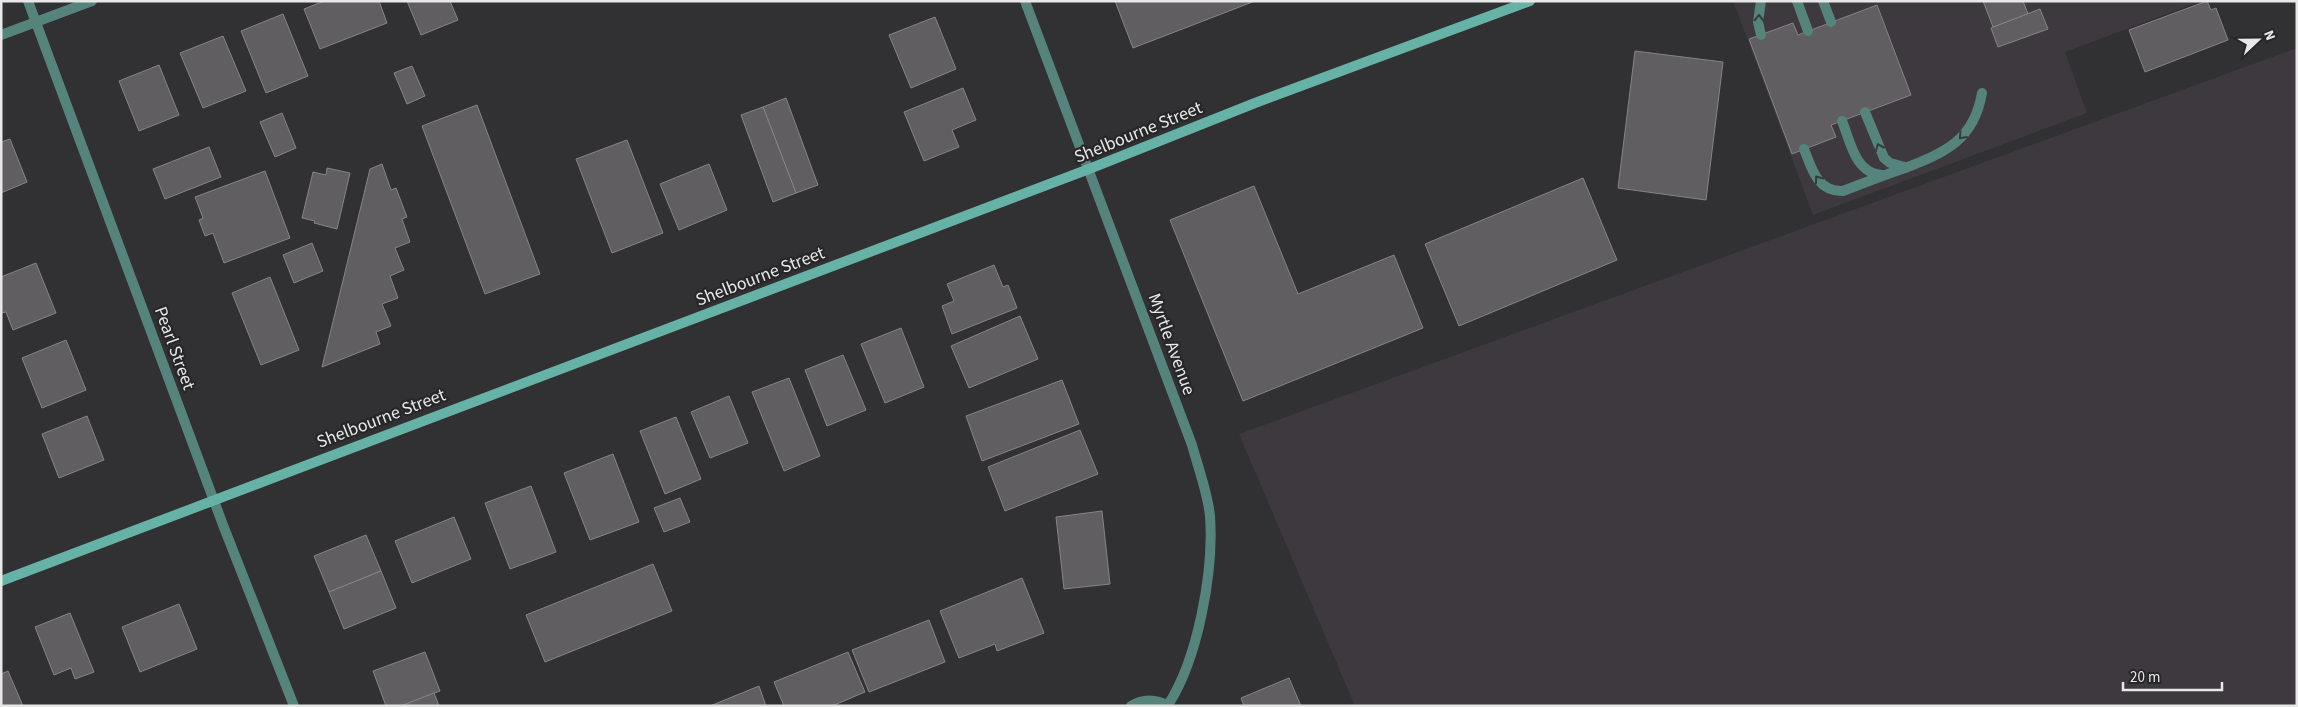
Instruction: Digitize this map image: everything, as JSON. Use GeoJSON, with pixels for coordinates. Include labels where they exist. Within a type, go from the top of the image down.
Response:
{"type":"FeatureCollection","features":[{"type":"Feature","properties":{"kind":"main road","name":"Shelbourne Street"},"geometry":{"type":"LineString","coordinates":[[1,581],[1089,169],[1256,103],[1530,1]]}},
{"type":"Feature","properties":{"kind":"street","name":"Pearl Street"},"geometry":{"type":"LineString","coordinates":[[28,1],[214,499],[294,706]]}},
{"type":"Feature","properties":{"kind":"street"},"geometry":{"type":"LineString","coordinates":[[1,35],[92,1]]}},
{"type":"Feature","properties":{"kind":"street","name":"Myrtle Avenue"},"geometry":{"type":"LineString","coordinates":[[1026,1],[1192,446],[1210,516],[1207,595],[1179,688],[1168,705]]}},
{"type":"Feature","properties":{"kind":"street"},"geometry":{"type":"LineString","coordinates":[[1760,1],[1758,22],[1761,35]]}},
{"type":"Feature","properties":{"kind":"street"},"geometry":{"type":"LineString","coordinates":[[1796,1],[1808,31]]}},
{"type":"Feature","properties":{"kind":"street"},"geometry":{"type":"LineString","coordinates":[[1823,1],[1832,22]]}},
{"type":"Feature","properties":{"kind":"street"},"geometry":{"type":"LineString","coordinates":[[1804,149],[1819,183],[1834,191],[1843,191],[1937,156],[1951,147],[1973,123],[1979,109],[1982,93]]}},
{"type":"Feature","properties":{"kind":"street"},"geometry":{"type":"LineString","coordinates":[[1865,112],[1884,158],[1898,166],[1906,167]]}},
{"type":"Feature","properties":{"kind":"street"},"geometry":{"type":"LineString","coordinates":[[1842,121],[1861,167],[1875,175],[1883,176]]}},
{"type":"Feature","properties":{"kind":"street"},"geometry":{"type":"LineString","coordinates":[[1131,706],[1147,700],[1158,700],[1168,705]]}},
{"type":"Feature","properties":{"kind":"shaded area"},"geometry":{"type":"Polygon","coordinates":[[[1733,1],[2201,1],[2065,52],[2087,113],[1813,215],[1733,1]]]}},
{"type":"Feature","properties":{"kind":"shaded area"},"geometry":{"type":"Polygon","coordinates":[[[2297,48],[2297,706],[1355,706],[1239,434],[2297,48]]]}},
{"type":"Feature","properties":{"kind":"building"},"geometry":{"type":"Polygon","coordinates":[[[324,1],[379,1],[387,23],[320,49],[304,9],[324,1]]]}},
{"type":"Feature","properties":{"kind":"building"},"geometry":{"type":"Polygon","coordinates":[[[407,1],[450,1],[458,20],[421,35],[407,1]]]}},
{"type":"Feature","properties":{"kind":"building"},"geometry":{"type":"Polygon","coordinates":[[[1115,1],[1255,1],[1133,48],[1115,1]]]}},
{"type":"Feature","properties":{"kind":"building"},"geometry":{"type":"Polygon","coordinates":[[[1983,1],[2023,1],[2028,14],[1993,27],[1983,1]]]}},
{"type":"Feature","properties":{"kind":"building"},"geometry":{"type":"Polygon","coordinates":[[[2207,1],[2211,10],[2216,8],[2228,40],[2145,72],[2129,30],[2207,1]]]}},
{"type":"Feature","properties":{"kind":"building"},"geometry":{"type":"Polygon","coordinates":[[[1877,5],[1911,95],[1831,125],[1836,137],[1792,154],[1749,39],[1793,23],[1798,35],[1877,5]]]}},
{"type":"Feature","properties":{"kind":"building"},"geometry":{"type":"Polygon","coordinates":[[[2040,9],[2048,29],[1998,47],[1991,28],[2040,9]]]}},
{"type":"Feature","properties":{"kind":"building"},"geometry":{"type":"Polygon","coordinates":[[[283,14],[308,76],[266,93],[241,31],[283,14]]]}},
{"type":"Feature","properties":{"kind":"building"},"geometry":{"type":"Polygon","coordinates":[[[935,17],[956,69],[911,88],[889,35],[935,17]]]}},
{"type":"Feature","properties":{"kind":"building"},"geometry":{"type":"Polygon","coordinates":[[[223,36],[246,91],[203,108],[180,53],[223,36]]]}},
{"type":"Feature","properties":{"kind":"building"},"geometry":{"type":"Polygon","coordinates":[[[1635,51],[1723,62],[1706,200],[1618,188],[1635,51]]]}},
{"type":"Feature","properties":{"kind":"building"},"geometry":{"type":"Polygon","coordinates":[[[159,65],[179,115],[139,131],[119,81],[159,65]]]}},
{"type":"Feature","properties":{"kind":"building"},"geometry":{"type":"Polygon","coordinates":[[[412,66],[425,96],[407,104],[394,73],[412,66]]]}},
{"type":"Feature","properties":{"kind":"building"},"geometry":{"type":"Polygon","coordinates":[[[963,88],[976,120],[952,130],[959,147],[924,161],[904,112],[963,88]]]}},
{"type":"Feature","properties":{"kind":"building"},"geometry":{"type":"Polygon","coordinates":[[[786,98],[818,185],[796,193],[763,107],[786,98]]]}},
{"type":"Feature","properties":{"kind":"building"},"geometry":{"type":"Polygon","coordinates":[[[477,105],[540,274],[485,294],[422,126],[477,105]]]}},
{"type":"Feature","properties":{"kind":"building"},"geometry":{"type":"Polygon","coordinates":[[[763,107],[796,193],[773,202],[741,115],[763,107]]]}},
{"type":"Feature","properties":{"kind":"building"},"geometry":{"type":"Polygon","coordinates":[[[282,113],[296,148],[275,157],[260,122],[282,113]]]}},
{"type":"Feature","properties":{"kind":"building"},"geometry":{"type":"Polygon","coordinates":[[[10,139],[27,182],[1,193],[1,142],[10,139]]]}},
{"type":"Feature","properties":{"kind":"building"},"geometry":{"type":"Polygon","coordinates":[[[627,140],[663,233],[612,253],[576,159],[627,140]]]}},
{"type":"Feature","properties":{"kind":"building"},"geometry":{"type":"Polygon","coordinates":[[[209,147],[221,177],[165,199],[153,169],[209,147]]]}},
{"type":"Feature","properties":{"kind":"building"},"geometry":{"type":"Polygon","coordinates":[[[382,164],[391,190],[396,188],[407,217],[402,219],[410,242],[395,248],[404,270],[390,276],[398,298],[382,304],[391,326],[376,332],[380,344],[322,367],[370,169],[382,164]]]}},
{"type":"Feature","properties":{"kind":"building"},"geometry":{"type":"Polygon","coordinates":[[[709,164],[727,210],[679,230],[660,184],[709,164]]]}},
{"type":"Feature","properties":{"kind":"building"},"geometry":{"type":"Polygon","coordinates":[[[327,168],[350,173],[337,229],[302,218],[313,172],[326,175],[327,168]]]}},
{"type":"Feature","properties":{"kind":"building"},"geometry":{"type":"Polygon","coordinates":[[[265,171],[290,238],[224,263],[213,233],[205,236],[199,220],[203,218],[195,197],[265,171]]]}},
{"type":"Feature","properties":{"kind":"building"},"geometry":{"type":"Polygon","coordinates":[[[1583,178],[1617,260],[1459,326],[1425,244],[1583,178]]]}},
{"type":"Feature","properties":{"kind":"building"},"geometry":{"type":"Polygon","coordinates":[[[1254,186],[1298,294],[1394,255],[1423,328],[1243,401],[1170,220],[1254,186]]]}},
{"type":"Feature","properties":{"kind":"building"},"geometry":{"type":"Polygon","coordinates":[[[312,243],[323,271],[294,283],[283,255],[312,243]]]}},
{"type":"Feature","properties":{"kind":"building"},"geometry":{"type":"Polygon","coordinates":[[[36,263],[56,313],[13,330],[6,312],[1,313],[1,277],[36,263]]]}},
{"type":"Feature","properties":{"kind":"building"},"geometry":{"type":"Polygon","coordinates":[[[994,265],[1003,287],[1008,285],[1017,308],[952,334],[942,306],[954,301],[947,284],[994,265]]]}},
{"type":"Feature","properties":{"kind":"building"},"geometry":{"type":"Polygon","coordinates":[[[270,277],[299,350],[261,365],[232,293],[270,277]]]}},
{"type":"Feature","properties":{"kind":"building"},"geometry":{"type":"Polygon","coordinates":[[[1020,316],[1038,359],[969,388],[951,346],[1020,316]]]}},
{"type":"Feature","properties":{"kind":"building"},"geometry":{"type":"Polygon","coordinates":[[[901,328],[924,387],[885,403],[861,344],[901,328]]]}},
{"type":"Feature","properties":{"kind":"building"},"geometry":{"type":"Polygon","coordinates":[[[66,340],[86,390],[42,408],[22,358],[66,340]]]}},
{"type":"Feature","properties":{"kind":"building"},"geometry":{"type":"Polygon","coordinates":[[[843,355],[866,410],[827,426],[805,370],[843,355]]]}},
{"type":"Feature","properties":{"kind":"building"},"geometry":{"type":"Polygon","coordinates":[[[789,378],[820,456],[784,471],[752,392],[789,378]]]}},
{"type":"Feature","properties":{"kind":"building"},"geometry":{"type":"Polygon","coordinates":[[[1062,380],[1079,424],[982,461],[966,416],[1062,380]]]}},
{"type":"Feature","properties":{"kind":"building"},"geometry":{"type":"Polygon","coordinates":[[[729,396],[748,443],[710,458],[691,412],[729,396]]]}},
{"type":"Feature","properties":{"kind":"building"},"geometry":{"type":"Polygon","coordinates":[[[87,416],[104,460],[59,478],[42,434],[87,416]]]}},
{"type":"Feature","properties":{"kind":"building"},"geometry":{"type":"Polygon","coordinates":[[[676,417],[701,479],[665,494],[640,431],[676,417]]]}},
{"type":"Feature","properties":{"kind":"building"},"geometry":{"type":"Polygon","coordinates":[[[1080,430],[1098,474],[1005,511],[988,467],[1080,430]]]}},
{"type":"Feature","properties":{"kind":"building"},"geometry":{"type":"Polygon","coordinates":[[[613,454],[639,522],[590,540],[564,473],[613,454]]]}},
{"type":"Feature","properties":{"kind":"building"},"geometry":{"type":"Polygon","coordinates":[[[531,486],[556,552],[510,569],[485,503],[531,486]]]}},
{"type":"Feature","properties":{"kind":"building"},"geometry":{"type":"Polygon","coordinates":[[[680,498],[690,522],[664,532],[654,508],[680,498]]]}},
{"type":"Feature","properties":{"kind":"building"},"geometry":{"type":"Polygon","coordinates":[[[1102,511],[1110,584],[1064,589],[1056,517],[1102,511]]]}},
{"type":"Feature","properties":{"kind":"building"},"geometry":{"type":"Polygon","coordinates":[[[454,517],[471,559],[412,583],[395,541],[454,517]]]}},
{"type":"Feature","properties":{"kind":"building"},"geometry":{"type":"Polygon","coordinates":[[[366,535],[381,571],[329,592],[314,556],[366,535]]]}},
{"type":"Feature","properties":{"kind":"building"},"geometry":{"type":"Polygon","coordinates":[[[653,564],[672,611],[545,662],[526,615],[653,564]]]}},
{"type":"Feature","properties":{"kind":"building"},"geometry":{"type":"Polygon","coordinates":[[[381,571],[396,608],[344,629],[329,592],[381,571]]]}},
{"type":"Feature","properties":{"kind":"building"},"geometry":{"type":"Polygon","coordinates":[[[1022,578],[1044,633],[997,651],[995,644],[959,658],[940,611],[1022,578]]]}},
{"type":"Feature","properties":{"kind":"building"},"geometry":{"type":"Polygon","coordinates":[[[179,604],[197,649],[140,672],[122,627],[179,604]]]}},
{"type":"Feature","properties":{"kind":"building"},"geometry":{"type":"Polygon","coordinates":[[[70,613],[94,672],[75,679],[71,668],[54,675],[35,627],[70,613]]]}},
{"type":"Feature","properties":{"kind":"building"},"geometry":{"type":"Polygon","coordinates":[[[929,620],[945,662],[869,692],[852,650],[929,620]]]}},
{"type":"Feature","properties":{"kind":"building"},"geometry":{"type":"Polygon","coordinates":[[[425,652],[440,691],[401,706],[386,706],[373,671],[425,652]]]}},
{"type":"Feature","properties":{"kind":"building"},"geometry":{"type":"Polygon","coordinates":[[[848,652],[865,692],[832,706],[784,706],[774,682],[848,652]]]}},
{"type":"Feature","properties":{"kind":"building"},"geometry":{"type":"Polygon","coordinates":[[[8,671],[23,706],[1,706],[1,674],[8,671]]]}},
{"type":"Feature","properties":{"kind":"building"},"geometry":{"type":"Polygon","coordinates":[[[1289,678],[1301,706],[1244,706],[1241,698],[1289,678]]]}},
{"type":"Feature","properties":{"kind":"building"},"geometry":{"type":"Polygon","coordinates":[[[759,686],[766,706],[710,706],[759,686]]]}},
{"type":"Feature","properties":{"kind":"building"},"geometry":{"type":"Polygon","coordinates":[[[434,693],[439,706],[401,706],[434,693]]]}}]}
